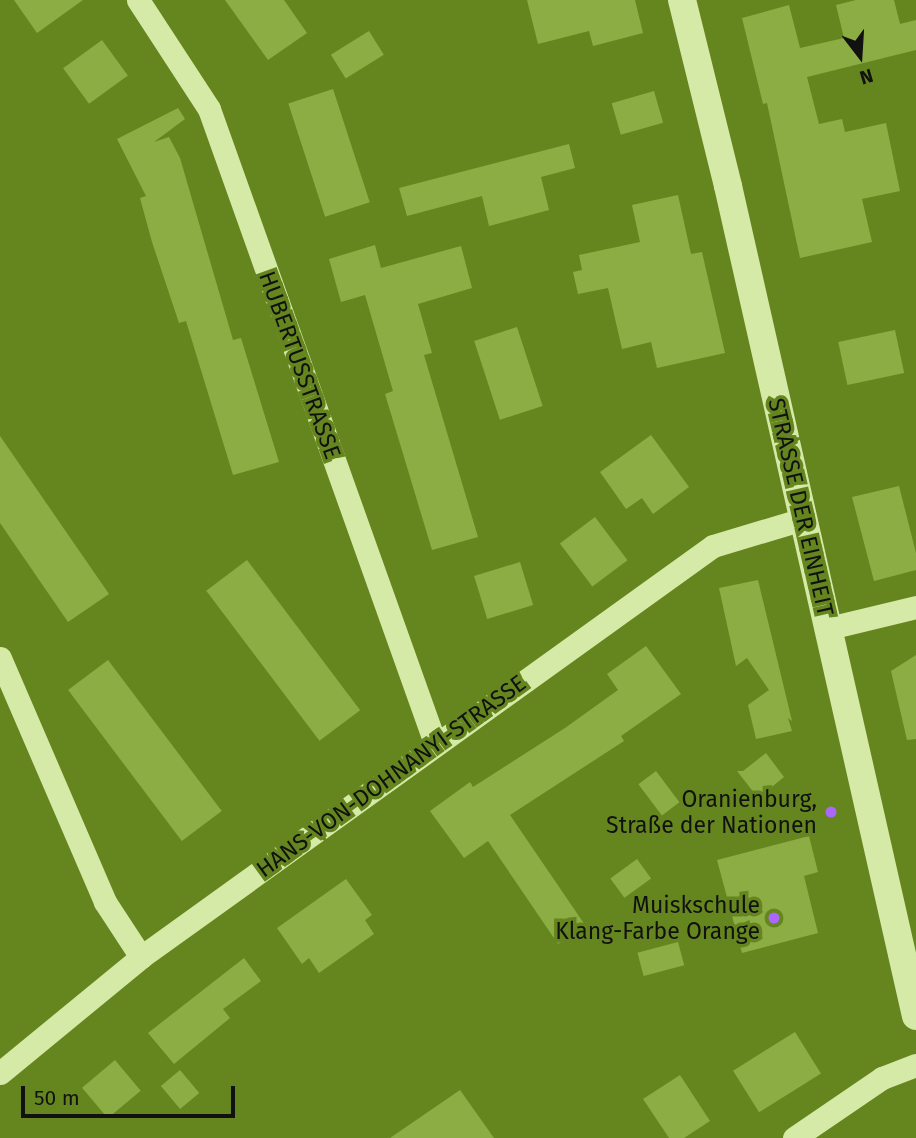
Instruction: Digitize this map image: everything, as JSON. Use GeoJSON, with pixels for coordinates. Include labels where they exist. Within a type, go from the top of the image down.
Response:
{"type":"FeatureCollection","features":[{"type":"Feature","properties":{"kind":"street","name":"HUBERTUSSTRASSE"},"geometry":{"type":"LineString","coordinates":[[138,0],[209,109],[435,743]]}},
{"type":"Feature","properties":{"kind":"street","name":"STRASSE DER EINHEIT"},"geometry":{"type":"LineString","coordinates":[[682,0],[829,628],[916,1016]]}},
{"type":"Feature","properties":{"kind":"street","name":"HANS-VON-DOHNANYI-STRASSE"},"geometry":{"type":"LineString","coordinates":[[0,1073],[141,957],[435,743],[713,546],[803,519]]}},
{"type":"Feature","properties":{"kind":"street"},"geometry":{"type":"LineString","coordinates":[[829,628],[916,607]]}},
{"type":"Feature","properties":{"kind":"street"},"geometry":{"type":"LineString","coordinates":[[0,658],[105,902],[141,957]]}},
{"type":"Feature","properties":{"kind":"street"},"geometry":{"type":"LineString","coordinates":[[794,1138],[882,1078],[916,1065]]}},
{"type":"Feature","properties":{"kind":"building"},"geometry":{"type":"Polygon","coordinates":[[[14,0],[83,0],[37,33],[14,0]]]}},
{"type":"Feature","properties":{"kind":"building"},"geometry":{"type":"Polygon","coordinates":[[[225,0],[284,0],[307,33],[268,60],[225,0]]]}},
{"type":"Feature","properties":{"kind":"building"},"geometry":{"type":"Polygon","coordinates":[[[527,0],[635,0],[643,33],[593,46],[589,31],[538,44],[527,0]]]}},
{"type":"Feature","properties":{"kind":"building"},"geometry":{"type":"Polygon","coordinates":[[[856,0],[894,0],[900,24],[916,20],[916,50],[807,77],[819,124],[842,119],[845,132],[886,123],[900,191],[862,199],[872,242],[800,258],[767,103],[763,104],[742,18],[789,5],[800,48],[844,38],[836,5],[856,0]]]}},
{"type":"Feature","properties":{"kind":"building"},"geometry":{"type":"Polygon","coordinates":[[[369,31],[384,55],[346,79],[331,55],[369,31]]]}},
{"type":"Feature","properties":{"kind":"building"},"geometry":{"type":"Polygon","coordinates":[[[102,40],[128,76],[89,104],[63,68],[102,40]]]}},
{"type":"Feature","properties":{"kind":"building"},"geometry":{"type":"Polygon","coordinates":[[[333,89],[370,202],[325,217],[288,104],[333,89]]]}},
{"type":"Feature","properties":{"kind":"building"},"geometry":{"type":"Polygon","coordinates":[[[654,91],[663,123],[621,135],[612,103],[654,91]]]}},
{"type":"Feature","properties":{"kind":"building"},"geometry":{"type":"Polygon","coordinates":[[[178,108],[185,119],[154,142],[169,137],[180,158],[233,340],[241,338],[279,462],[233,475],[186,321],[179,323],[152,242],[140,198],[146,196],[117,139],[178,108]]]}},
{"type":"Feature","properties":{"kind":"building"},"geometry":{"type":"Polygon","coordinates":[[[569,144],[575,168],[541,177],[549,210],[489,226],[482,196],[407,216],[399,188],[569,144]]]}},
{"type":"Feature","properties":{"kind":"building"},"geometry":{"type":"Polygon","coordinates":[[[678,195],[691,254],[702,252],[725,353],[657,368],[651,342],[622,349],[608,288],[578,294],[573,272],[582,270],[579,255],[640,242],[632,205],[678,195]]]}},
{"type":"Feature","properties":{"kind":"building"},"geometry":{"type":"Polygon","coordinates":[[[375,245],[381,268],[461,246],[472,288],[418,304],[432,353],[424,355],[478,537],[432,550],[385,394],[393,391],[365,295],[341,302],[329,259],[375,245]]]}},
{"type":"Feature","properties":{"kind":"building"},"geometry":{"type":"Polygon","coordinates":[[[517,327],[543,406],[500,420],[474,341],[517,327]]]}},
{"type":"Feature","properties":{"kind":"building"},"geometry":{"type":"Polygon","coordinates":[[[895,330],[904,373],[847,385],[838,342],[895,330]]]}},
{"type":"Feature","properties":{"kind":"building"},"geometry":{"type":"Polygon","coordinates":[[[651,435],[689,487],[653,514],[642,498],[626,509],[600,472],[651,435]]]}},
{"type":"Feature","properties":{"kind":"building"},"geometry":{"type":"Polygon","coordinates":[[[0,436],[109,594],[68,622],[0,523],[0,436]]]}},
{"type":"Feature","properties":{"kind":"building"},"geometry":{"type":"Polygon","coordinates":[[[899,486],[916,553],[916,570],[874,581],[852,497],[899,486]]]}},
{"type":"Feature","properties":{"kind":"building"},"geometry":{"type":"Polygon","coordinates":[[[595,517],[627,560],[592,587],[560,543],[595,517]]]}},
{"type":"Feature","properties":{"kind":"building"},"geometry":{"type":"Polygon","coordinates":[[[247,560],[360,710],[319,741],[206,591],[247,560]]]}},
{"type":"Feature","properties":{"kind":"building"},"geometry":{"type":"Polygon","coordinates":[[[520,562],[533,605],[487,619],[474,576],[520,562]]]}},
{"type":"Feature","properties":{"kind":"building"},"geometry":{"type":"Polygon","coordinates":[[[758,580],[792,721],[788,718],[792,731],[756,739],[748,705],[769,690],[747,658],[736,666],[719,588],[758,580]]]}},
{"type":"Feature","properties":{"kind":"building"},"geometry":{"type":"Polygon","coordinates":[[[646,646],[681,694],[621,736],[624,741],[510,815],[585,925],[558,944],[488,841],[464,858],[430,811],[470,782],[473,787],[565,728],[618,690],[607,674],[646,646]]]}},
{"type":"Feature","properties":{"kind":"building"},"geometry":{"type":"Polygon","coordinates":[[[916,655],[916,739],[907,740],[891,671],[916,655]]]}},
{"type":"Feature","properties":{"kind":"building"},"geometry":{"type":"Polygon","coordinates":[[[108,660],[222,811],[182,841],[68,690],[108,660]]]}},
{"type":"Feature","properties":{"kind":"building"},"geometry":{"type":"Polygon","coordinates":[[[766,753],[784,777],[758,798],[737,771],[743,771],[766,753]]]}},
{"type":"Feature","properties":{"kind":"building"},"geometry":{"type":"Polygon","coordinates":[[[656,771],[679,802],[662,815],[638,784],[656,771]]]}},
{"type":"Feature","properties":{"kind":"building"},"geometry":{"type":"Polygon","coordinates":[[[809,836],[818,872],[804,876],[818,933],[742,953],[717,860],[809,836]]]}},
{"type":"Feature","properties":{"kind":"building"},"geometry":{"type":"Polygon","coordinates":[[[637,859],[651,878],[624,898],[610,878],[637,859]]]}},
{"type":"Feature","properties":{"kind":"building"},"geometry":{"type":"Polygon","coordinates":[[[346,879],[372,915],[365,920],[374,934],[319,973],[309,958],[302,964],[277,928],[346,879]]]}},
{"type":"Feature","properties":{"kind":"building"},"geometry":{"type":"Polygon","coordinates":[[[678,942],[684,965],[644,976],[637,953],[678,942]]]}},
{"type":"Feature","properties":{"kind":"building"},"geometry":{"type":"Polygon","coordinates":[[[244,958],[261,981],[223,1009],[230,1018],[174,1064],[148,1033],[244,958]]]}},
{"type":"Feature","properties":{"kind":"building"},"geometry":{"type":"Polygon","coordinates":[[[795,1032],[821,1074],[759,1112],[733,1071],[795,1032]]]}},
{"type":"Feature","properties":{"kind":"building"},"geometry":{"type":"Polygon","coordinates":[[[115,1060],[141,1091],[108,1118],[82,1088],[115,1060]]]}},
{"type":"Feature","properties":{"kind":"building"},"geometry":{"type":"Polygon","coordinates":[[[180,1070],[199,1093],[180,1109],[161,1086],[180,1070]]]}},
{"type":"Feature","properties":{"kind":"building"},"geometry":{"type":"Polygon","coordinates":[[[680,1075],[710,1121],[684,1138],[669,1138],[643,1099],[680,1075]]]}},
{"type":"Feature","properties":{"kind":"building"},"geometry":{"type":"Polygon","coordinates":[[[460,1090],[494,1138],[390,1138],[460,1090]]]}},
{"type":"Feature","properties":{"kind":"place","name":"Oranienburg, Straße der Nationen"},"geometry":{"type":"Point","coordinates":[831,812]}},
{"type":"Feature","properties":{"kind":"place","name":"Muiskschule Klang-Farbe Orange"},"geometry":{"type":"Point","coordinates":[774,918]}}]}
